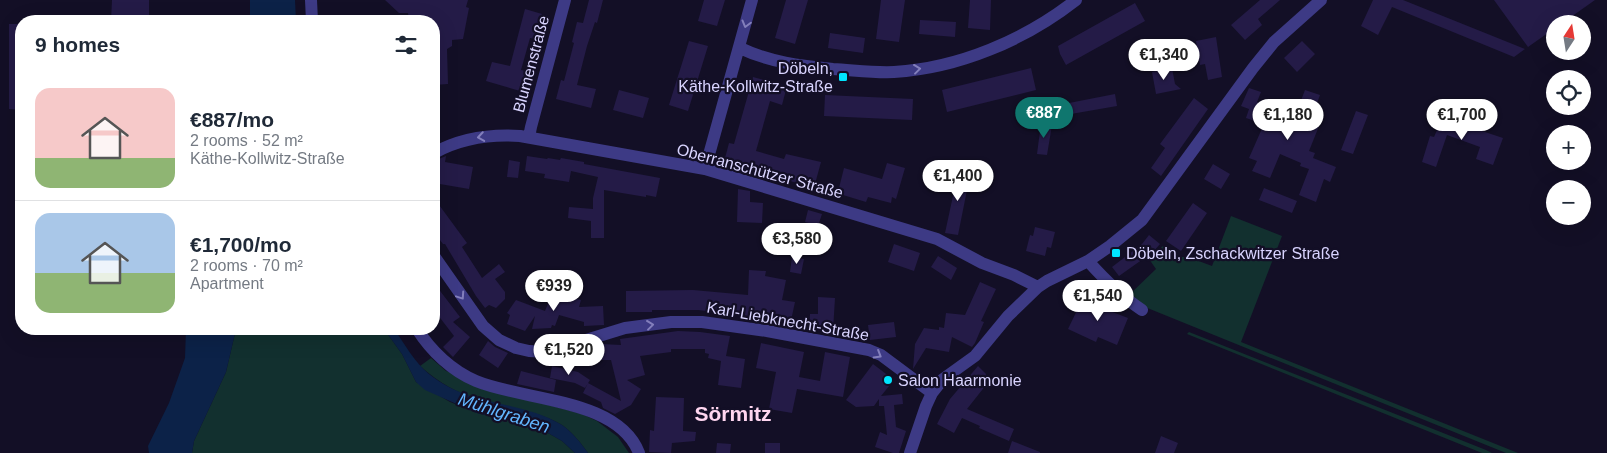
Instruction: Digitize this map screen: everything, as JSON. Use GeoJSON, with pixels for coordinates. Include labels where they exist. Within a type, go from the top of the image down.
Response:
{"type":"FeatureCollection","features":[{"type":"Feature","properties":{"kind":"street"},"geometry":{"type":"LineString","coordinates":[[311,0],[312,15]]}},
{"type":"Feature","properties":{"kind":"street","name":"Blumenstraße"},"geometry":{"type":"LineString","coordinates":[[529,137],[530,127],[565,0]]}},
{"type":"Feature","properties":{"kind":"street"},"geometry":{"type":"LineString","coordinates":[[705,169],[752,0]]}},
{"type":"Feature","properties":{"kind":"street"},"geometry":{"type":"LineString","coordinates":[[740,48],[759,57],[814,67],[868,72],[918,69],[939,66],[985,51],[1010,40],[1059,13],[1076,0]]}},
{"type":"Feature","properties":{"kind":"street"},"geometry":{"type":"LineString","coordinates":[[910,453],[926,406],[932,393],[943,379],[975,356],[1008,316],[1038,288],[1047,281],[1088,261],[1142,220],[1274,42],[1321,0]]}},
{"type":"Feature","properties":{"kind":"street","name":"Oberranschützer Straße"},"geometry":{"type":"LineString","coordinates":[[440,150],[455,142],[480,137],[509,135],[705,169],[937,239],[982,263],[1014,275],[1038,288]]}},
{"type":"Feature","properties":{"kind":"street"},"geometry":{"type":"LineString","coordinates":[[1088,261],[1103,278],[1142,310]]}},
{"type":"Feature","properties":{"kind":"street","name":"Karl-Liebknecht-Straße"},"geometry":{"type":"LineString","coordinates":[[440,265],[483,326],[499,340],[516,348],[547,352],[625,328],[671,322],[702,322],[766,331],[869,350],[881,355],[932,393]]}},
{"type":"Feature","properties":{"kind":"street"},"geometry":{"type":"LineString","coordinates":[[422,335],[445,362],[468,377],[506,391],[568,404],[596,414],[617,425],[628,434],[640,453]]}},
{"type":"Feature","properties":{"kind":"green space"},"geometry":{"type":"Polygon","coordinates":[[[1231,216],[1282,236],[1241,342],[1518,453],[1506,453],[1140,305],[1129,295],[1156,269],[1149,259],[1163,246],[1182,257],[1188,257],[1212,266],[1231,216]]]}},
{"type":"Feature","properties":{"kind":"green space"},"geometry":{"type":"Polygon","coordinates":[[[1189,332],[1492,453],[1482,453],[1187,334],[1189,332]]]}},
{"type":"Feature","properties":{"kind":"green space"},"geometry":{"type":"Polygon","coordinates":[[[235,335],[388,335],[402,354],[416,382],[450,402],[477,413],[541,429],[562,441],[575,453],[192,453],[194,441],[226,372],[235,335]]]}},
{"type":"Feature","properties":{"kind":"green space"},"geometry":{"type":"Polygon","coordinates":[[[431,358],[446,371],[530,400],[582,414],[597,421],[618,437],[629,453],[588,453],[569,431],[552,420],[480,400],[456,391],[420,366],[431,358]]]}},
{"type":"Feature","properties":{"kind":"water"},"geometry":{"type":"Polygon","coordinates":[[[250,0],[295,0],[296,15],[250,15],[250,0]]]}},
{"type":"Feature","properties":{"kind":"water"},"geometry":{"type":"Polygon","coordinates":[[[186,335],[235,335],[226,372],[194,441],[192,453],[149,453],[148,446],[169,403],[185,358],[186,335]]]}},
{"type":"Feature","properties":{"kind":"water","name":"Mühlgraben"},"geometry":{"type":"Polygon","coordinates":[[[388,335],[398,335],[419,364],[445,385],[478,398],[546,417],[566,428],[588,453],[575,453],[562,441],[541,429],[477,413],[425,390],[416,382],[402,354],[388,335]]]}},
{"type":"Feature","properties":{"kind":"building"},"geometry":{"type":"Polygon","coordinates":[[[112,0],[149,0],[149,15],[111,15],[112,0]]]}},
{"type":"Feature","properties":{"kind":"building"},"geometry":{"type":"Polygon","coordinates":[[[385,0],[468,0],[466,7],[469,8],[463,39],[452,40],[452,46],[447,49],[448,84],[440,85],[440,15],[408,15],[408,13],[399,13],[385,0]]]}},
{"type":"Feature","properties":{"kind":"building"},"geometry":{"type":"Polygon","coordinates":[[[589,0],[603,0],[597,23],[595,22],[587,46],[577,85],[596,89],[591,108],[556,99],[561,80],[564,81],[574,43],[572,42],[577,22],[583,23],[589,0]]]}},
{"type":"Feature","properties":{"kind":"building"},"geometry":{"type":"Polygon","coordinates":[[[704,0],[725,0],[717,26],[698,21],[704,0]]]}},
{"type":"Feature","properties":{"kind":"building"},"geometry":{"type":"Polygon","coordinates":[[[786,0],[808,0],[795,44],[775,38],[786,0]]]}},
{"type":"Feature","properties":{"kind":"building"},"geometry":{"type":"Polygon","coordinates":[[[881,0],[905,0],[899,42],[876,39],[881,0]]]}},
{"type":"Feature","properties":{"kind":"building"},"geometry":{"type":"Polygon","coordinates":[[[970,0],[991,0],[990,30],[968,28],[970,0]]]}},
{"type":"Feature","properties":{"kind":"building"},"geometry":{"type":"Polygon","coordinates":[[[1260,0],[1280,0],[1258,19],[1262,25],[1245,40],[1231,25],[1260,0]]]}},
{"type":"Feature","properties":{"kind":"building"},"geometry":{"type":"Polygon","coordinates":[[[1373,0],[1403,0],[1525,49],[1514,57],[1392,7],[1378,35],[1361,26],[1373,0]]]}},
{"type":"Feature","properties":{"kind":"building"},"geometry":{"type":"Polygon","coordinates":[[[1494,0],[1595,0],[1574,15],[1546,15],[1546,34],[1528,47],[1494,0]]]}},
{"type":"Feature","properties":{"kind":"building"},"geometry":{"type":"Polygon","coordinates":[[[1135,3],[1145,21],[1066,65],[1058,46],[1135,3]]]}},
{"type":"Feature","properties":{"kind":"building"},"geometry":{"type":"Polygon","coordinates":[[[525,9],[542,14],[535,39],[530,38],[521,70],[526,71],[520,91],[486,81],[492,62],[510,66],[525,9]]]}},
{"type":"Feature","properties":{"kind":"building"},"geometry":{"type":"Polygon","coordinates":[[[920,20],[956,22],[955,37],[919,34],[920,20]]]}},
{"type":"Feature","properties":{"kind":"building"},"geometry":{"type":"Polygon","coordinates":[[[9,24],[15,24],[15,110],[9,109],[9,24]]]}},
{"type":"Feature","properties":{"kind":"building"},"geometry":{"type":"Polygon","coordinates":[[[830,33],[865,38],[863,53],[828,48],[830,33]]]}},
{"type":"Feature","properties":{"kind":"building"},"geometry":{"type":"Polygon","coordinates":[[[1216,37],[1222,77],[1208,80],[1205,64],[1200,65],[1196,41],[1216,37]]]}},
{"type":"Feature","properties":{"kind":"building"},"geometry":{"type":"Polygon","coordinates":[[[689,41],[708,46],[688,111],[669,105],[689,41]]]}},
{"type":"Feature","properties":{"kind":"building"},"geometry":{"type":"Polygon","coordinates":[[[1302,41],[1315,54],[1297,72],[1284,58],[1302,41]]]}},
{"type":"Feature","properties":{"kind":"building"},"geometry":{"type":"Polygon","coordinates":[[[1031,68],[1036,90],[947,112],[942,90],[1031,68]]]}},
{"type":"Feature","properties":{"kind":"building"},"geometry":{"type":"Polygon","coordinates":[[[1172,68],[1175,84],[1181,89],[1156,94],[1152,72],[1172,68]]]}},
{"type":"Feature","properties":{"kind":"building"},"geometry":{"type":"Polygon","coordinates":[[[753,77],[787,86],[782,105],[770,101],[756,151],[784,159],[786,154],[821,162],[815,184],[810,182],[809,187],[784,179],[785,175],[766,170],[765,174],[724,162],[729,143],[734,144],[753,77]]]}},
{"type":"Feature","properties":{"kind":"building"},"geometry":{"type":"Polygon","coordinates":[[[1249,88],[1261,92],[1257,102],[1295,116],[1305,90],[1320,95],[1310,122],[1319,126],[1309,151],[1315,153],[1313,158],[1336,167],[1330,182],[1324,179],[1316,202],[1299,195],[1309,169],[1300,166],[1301,163],[1280,154],[1270,178],[1252,171],[1257,161],[1249,158],[1264,124],[1246,118],[1249,109],[1241,106],[1249,88]]]}},
{"type":"Feature","properties":{"kind":"building"},"geometry":{"type":"Polygon","coordinates":[[[619,90],[649,98],[643,118],[613,110],[619,90]]]}},
{"type":"Feature","properties":{"kind":"building"},"geometry":{"type":"Polygon","coordinates":[[[1115,94],[1117,106],[1071,114],[1069,103],[1115,94]]]}},
{"type":"Feature","properties":{"kind":"building"},"geometry":{"type":"Polygon","coordinates":[[[825,95],[913,99],[912,120],[824,116],[825,95]]]}},
{"type":"Feature","properties":{"kind":"building"},"geometry":{"type":"Polygon","coordinates":[[[1194,98],[1208,109],[1161,176],[1151,168],[1165,148],[1160,144],[1194,98]]]}},
{"type":"Feature","properties":{"kind":"building"},"geometry":{"type":"Polygon","coordinates":[[[1356,111],[1368,115],[1353,154],[1341,150],[1356,111]]]}},
{"type":"Feature","properties":{"kind":"building"},"geometry":{"type":"Polygon","coordinates":[[[1445,112],[1460,118],[1458,123],[1503,138],[1493,165],[1476,159],[1480,147],[1447,135],[1436,167],[1422,162],[1430,136],[1434,137],[1445,112]]]}},
{"type":"Feature","properties":{"kind":"building"},"geometry":{"type":"Polygon","coordinates":[[[1041,123],[1052,125],[1047,155],[1037,154],[1041,123]]]}},
{"type":"Feature","properties":{"kind":"building"},"geometry":{"type":"Polygon","coordinates":[[[446,156],[445,162],[473,167],[469,189],[440,184],[440,158],[446,156]]]}},
{"type":"Feature","properties":{"kind":"building"},"geometry":{"type":"Polygon","coordinates":[[[527,156],[560,160],[561,158],[660,178],[656,197],[604,190],[604,238],[591,238],[591,221],[568,218],[569,207],[593,209],[593,198],[598,177],[571,171],[569,182],[544,178],[545,174],[525,171],[527,156]]]}},
{"type":"Feature","properties":{"kind":"building"},"geometry":{"type":"Polygon","coordinates":[[[509,160],[520,162],[518,178],[507,177],[509,160]]]}},
{"type":"Feature","properties":{"kind":"building"},"geometry":{"type":"Polygon","coordinates":[[[887,163],[905,168],[896,199],[892,197],[891,203],[868,197],[866,202],[843,195],[844,189],[839,188],[844,168],[882,179],[887,163]]]}},
{"type":"Feature","properties":{"kind":"building"},"geometry":{"type":"Polygon","coordinates":[[[1213,164],[1230,174],[1221,189],[1204,179],[1213,164]]]}},
{"type":"Feature","properties":{"kind":"building"},"geometry":{"type":"Polygon","coordinates":[[[959,168],[971,170],[958,235],[945,233],[959,168]]]}},
{"type":"Feature","properties":{"kind":"building"},"geometry":{"type":"Polygon","coordinates":[[[1264,188],[1297,201],[1292,213],[1259,200],[1264,188]]]}},
{"type":"Feature","properties":{"kind":"building"},"geometry":{"type":"Polygon","coordinates":[[[738,189],[750,191],[750,202],[763,203],[762,223],[737,222],[738,189]]]}},
{"type":"Feature","properties":{"kind":"building"},"geometry":{"type":"Polygon","coordinates":[[[1193,203],[1207,213],[1181,251],[1166,241],[1193,203]]]}},
{"type":"Feature","properties":{"kind":"building"},"geometry":{"type":"Polygon","coordinates":[[[440,206],[467,243],[462,247],[482,278],[499,264],[505,272],[495,279],[505,292],[505,299],[496,308],[489,305],[485,308],[445,244],[440,240],[440,206]]]}},
{"type":"Feature","properties":{"kind":"building"},"geometry":{"type":"Polygon","coordinates":[[[808,210],[822,214],[818,226],[805,222],[808,210]]]}},
{"type":"Feature","properties":{"kind":"building"},"geometry":{"type":"Polygon","coordinates":[[[1035,227],[1055,232],[1051,248],[1047,247],[1045,256],[1026,251],[1030,235],[1033,236],[1035,227]]]}},
{"type":"Feature","properties":{"kind":"building"},"geometry":{"type":"Polygon","coordinates":[[[1149,235],[1160,244],[1153,252],[1119,276],[1112,267],[1142,244],[1149,235]]]}},
{"type":"Feature","properties":{"kind":"building"},"geometry":{"type":"Polygon","coordinates":[[[894,244],[920,253],[914,271],[888,262],[894,244]]]}},
{"type":"Feature","properties":{"kind":"building"},"geometry":{"type":"Polygon","coordinates":[[[938,256],[957,268],[951,280],[931,267],[938,256]]]}},
{"type":"Feature","properties":{"kind":"building"},"geometry":{"type":"Polygon","coordinates":[[[792,257],[804,259],[801,274],[790,272],[792,257]]]}},
{"type":"Feature","properties":{"kind":"building"},"geometry":{"type":"Polygon","coordinates":[[[749,270],[766,271],[765,276],[786,280],[782,300],[795,302],[790,325],[765,321],[766,318],[698,310],[626,312],[626,291],[693,290],[748,295],[749,270]]]}},
{"type":"Feature","properties":{"kind":"building"},"geometry":{"type":"Polygon","coordinates":[[[558,279],[567,282],[562,295],[581,300],[579,307],[603,306],[604,325],[584,326],[584,322],[559,315],[555,326],[552,325],[551,328],[532,329],[535,316],[525,331],[507,324],[510,315],[507,313],[516,300],[545,311],[558,279]]]}},
{"type":"Feature","properties":{"kind":"building"},"geometry":{"type":"Polygon","coordinates":[[[980,282],[996,289],[981,321],[984,322],[972,347],[952,337],[949,352],[926,348],[913,369],[915,344],[924,328],[939,330],[939,327],[944,328],[946,313],[965,315],[980,282]]]}},
{"type":"Feature","properties":{"kind":"building"},"geometry":{"type":"Polygon","coordinates":[[[440,291],[460,317],[453,322],[470,337],[453,357],[443,347],[454,336],[440,318],[440,291]]]}},
{"type":"Feature","properties":{"kind":"building"},"geometry":{"type":"Polygon","coordinates":[[[1084,296],[1098,303],[1097,306],[1128,318],[1117,345],[1098,337],[1096,342],[1068,329],[1084,296]]]}},
{"type":"Feature","properties":{"kind":"building"},"geometry":{"type":"Polygon","coordinates":[[[818,297],[835,298],[833,331],[809,330],[810,314],[818,314],[818,297]]]}},
{"type":"Feature","properties":{"kind":"building"},"geometry":{"type":"Polygon","coordinates":[[[894,322],[896,337],[870,340],[868,325],[894,322]]]}},
{"type":"Feature","properties":{"kind":"building"},"geometry":{"type":"Polygon","coordinates":[[[678,331],[730,336],[726,356],[745,359],[741,388],[718,385],[721,361],[708,358],[709,354],[705,353],[705,349],[671,349],[671,352],[640,356],[645,375],[627,380],[641,389],[631,405],[615,414],[603,408],[601,402],[583,393],[588,383],[621,401],[611,360],[601,360],[601,344],[621,345],[620,339],[678,331]]]}},
{"type":"Feature","properties":{"kind":"building"},"geometry":{"type":"Polygon","coordinates":[[[488,341],[495,347],[508,353],[498,368],[479,355],[488,341]]]}},
{"type":"Feature","properties":{"kind":"building"},"geometry":{"type":"Polygon","coordinates":[[[761,343],[804,352],[799,377],[820,381],[825,352],[850,357],[843,397],[797,389],[792,413],[769,409],[776,372],[756,368],[761,343]]]}},
{"type":"Feature","properties":{"kind":"building"},"geometry":{"type":"Polygon","coordinates":[[[873,364],[894,380],[881,396],[902,394],[903,404],[894,405],[896,427],[906,431],[899,453],[875,447],[880,432],[887,435],[884,406],[879,406],[879,399],[874,406],[856,407],[846,400],[873,364]]]}},
{"type":"Feature","properties":{"kind":"building"},"geometry":{"type":"Polygon","coordinates":[[[552,366],[578,372],[590,380],[585,388],[575,383],[550,378],[552,366]]]}},
{"type":"Feature","properties":{"kind":"building"},"geometry":{"type":"Polygon","coordinates":[[[978,366],[986,374],[984,382],[986,385],[967,409],[1014,429],[1009,441],[979,428],[980,426],[962,418],[954,433],[937,424],[950,399],[978,366]]]}},
{"type":"Feature","properties":{"kind":"building"},"geometry":{"type":"Polygon","coordinates":[[[521,371],[556,380],[554,392],[517,384],[521,371]]]}},
{"type":"Feature","properties":{"kind":"building"},"geometry":{"type":"Polygon","coordinates":[[[656,397],[684,398],[683,431],[696,432],[695,441],[672,443],[671,453],[649,452],[650,430],[654,431],[656,397]]]}},
{"type":"Feature","properties":{"kind":"building"},"geometry":{"type":"Polygon","coordinates":[[[1161,436],[1178,443],[1174,453],[1155,453],[1161,436]]]}},
{"type":"Feature","properties":{"kind":"building"},"geometry":{"type":"Polygon","coordinates":[[[1012,441],[1040,452],[1040,453],[1008,453],[1012,441]]]}},
{"type":"Feature","properties":{"kind":"building"},"geometry":{"type":"Polygon","coordinates":[[[717,443],[731,444],[730,453],[716,453],[717,443]]]}},
{"type":"Feature","properties":{"kind":"building"},"geometry":{"type":"Polygon","coordinates":[[[765,443],[780,443],[780,453],[765,453],[765,443]]]}},
{"type":"Feature","properties":{"kind":"place","name":"Döbeln, Käthe-Kollwitz-Straße"},"geometry":{"type":"Point","coordinates":[843,77]}},
{"type":"Feature","properties":{"kind":"place","name":"Döbeln, Zschackwitzer Straße"},"geometry":{"type":"Point","coordinates":[1116,253]}},
{"type":"Feature","properties":{"kind":"place","name":"Salon Haarmonie"},"geometry":{"type":"Point","coordinates":[888,380]}},
{"type":"Feature","properties":{"kind":"district","name":"Sörmitz"},"geometry":{"type":"Point","coordinates":[733,413]}}]}
